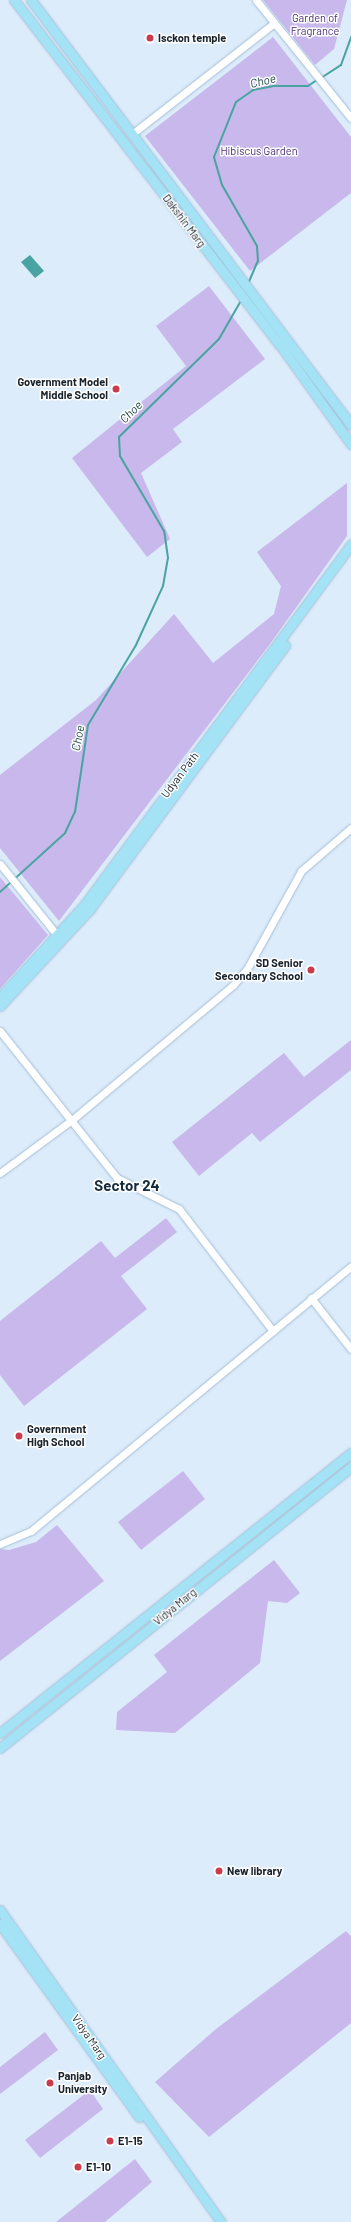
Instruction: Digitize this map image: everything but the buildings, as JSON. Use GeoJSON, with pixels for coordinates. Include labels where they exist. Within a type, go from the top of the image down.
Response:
{"type":"FeatureCollection","features":[{"type":"Feature","properties":{"kind":"main road","name":"Dakshin Marg"},"geometry":{"type":"LineString","coordinates":[[14,0],[235,288],[351,444]]}},
{"type":"Feature","properties":{"kind":"main road","name":"Dakshin Marg"},"geometry":{"type":"LineString","coordinates":[[31,0],[243,278],[351,425]]}},
{"type":"Feature","properties":{"kind":"main road","name":"Udyan Path"},"geometry":{"type":"LineString","coordinates":[[0,997],[60,940],[351,545]]}},
{"type":"Feature","properties":{"kind":"main road","name":"Udyan Path"},"geometry":{"type":"LineString","coordinates":[[0,1006],[60,940],[351,555]]}},
{"type":"Feature","properties":{"kind":"main road","name":"Vidya Marg"},"geometry":{"type":"LineString","coordinates":[[0,1733],[351,1453]]}},
{"type":"Feature","properties":{"kind":"main road","name":"Vidya Marg"},"geometry":{"type":"LineString","coordinates":[[0,1748],[351,1467]]}},
{"type":"Feature","properties":{"kind":"main road","name":"Vidya Marg"},"geometry":{"type":"LineString","coordinates":[[0,1910],[221,2222]]}},
{"type":"Feature","properties":{"kind":"main road","name":"Vidya Marg"},"geometry":{"type":"LineString","coordinates":[[0,1924],[215,2222]]}},
{"type":"Feature","properties":{"kind":"street"},"geometry":{"type":"LineString","coordinates":[[256,0],[351,118]]}},
{"type":"Feature","properties":{"kind":"street"},"geometry":{"type":"LineString","coordinates":[[132,134],[274,24]]}},
{"type":"Feature","properties":{"kind":"street"},"geometry":{"type":"LineString","coordinates":[[0,1173],[73,1119],[233,985],[247,969],[301,870],[351,828]]}},
{"type":"Feature","properties":{"kind":"street"},"geometry":{"type":"LineString","coordinates":[[1,865],[60,940]]}},
{"type":"Feature","properties":{"kind":"street"},"geometry":{"type":"LineString","coordinates":[[0,1031],[73,1119],[117,1178],[178,1209],[273,1331]]}},
{"type":"Feature","properties":{"kind":"street"},"geometry":{"type":"LineString","coordinates":[[0,1544],[31,1532],[351,1266]]}},
{"type":"Feature","properties":{"kind":"street"},"geometry":{"type":"LineString","coordinates":[[311,1298],[351,1349]]}},
{"type":"Feature","properties":{"kind":"green space","name":"Garden of Fragrance"},"geometry":{"type":"Polygon","coordinates":[[[263,0],[347,0],[334,49],[315,65],[263,0]]]}},
{"type":"Feature","properties":{"kind":"green space","name":"Hibiscus Garden"},"geometry":{"type":"Polygon","coordinates":[[[273,37],[351,137],[351,193],[250,271],[145,136],[273,37]]]}},
{"type":"Feature","properties":{"kind":"green space"},"geometry":{"type":"Polygon","coordinates":[[[209,286],[265,359],[173,429],[182,442],[141,473],[170,539],[147,557],[72,458],[186,366],[156,326],[209,286]]]}},
{"type":"Feature","properties":{"kind":"green space"},"geometry":{"type":"Polygon","coordinates":[[[347,483],[347,536],[270,644],[59,921],[0,848],[0,775],[96,700],[174,614],[213,663],[274,614],[281,586],[257,552],[347,483]]]}},
{"type":"Feature","properties":{"kind":"green space"},"geometry":{"type":"Polygon","coordinates":[[[0,877],[48,935],[0,989],[0,877]]]}},
{"type":"Feature","properties":{"kind":"green space"},"geometry":{"type":"Polygon","coordinates":[[[351,1040],[351,1070],[260,1142],[252,1133],[199,1176],[172,1142],[284,1053],[304,1077],[351,1040]]]}},
{"type":"Feature","properties":{"kind":"green space"},"geometry":{"type":"Polygon","coordinates":[[[166,1218],[177,1232],[121,1276],[147,1309],[24,1406],[0,1375],[0,1321],[101,1241],[115,1258],[166,1218]]]}},
{"type":"Feature","properties":{"kind":"green space"},"geometry":{"type":"Polygon","coordinates":[[[183,1471],[205,1499],[141,1550],[118,1522],[183,1471]]]}},
{"type":"Feature","properties":{"kind":"green space"},"geometry":{"type":"Polygon","coordinates":[[[57,1525],[104,1581],[0,1661],[0,1549],[9,1550],[36,1542],[57,1525]]]}},
{"type":"Feature","properties":{"kind":"green space"},"geometry":{"type":"Polygon","coordinates":[[[274,1560],[300,1593],[287,1603],[268,1601],[260,1663],[175,1733],[116,1730],[117,1712],[167,1672],[154,1655],[274,1560]]]}},
{"type":"Feature","properties":{"kind":"green space"},"geometry":{"type":"Polygon","coordinates":[[[346,1931],[351,1936],[351,2023],[209,2137],[155,2082],[216,2029],[346,1931]]]}},
{"type":"Feature","properties":{"kind":"green space"},"geometry":{"type":"Polygon","coordinates":[[[45,2032],[58,2050],[0,2094],[0,2067],[45,2032]]]}},
{"type":"Feature","properties":{"kind":"green space"},"geometry":{"type":"Polygon","coordinates":[[[90,2090],[103,2109],[40,2158],[25,2140],[90,2090]]]}},
{"type":"Feature","properties":{"kind":"green space"},"geometry":{"type":"Polygon","coordinates":[[[135,2159],[152,2182],[105,2222],[56,2222],[135,2159]]]}},
{"type":"Feature","properties":{"kind":"shaded area"},"geometry":{"type":"Polygon","coordinates":[[[30,255],[44,271],[35,278],[21,262],[30,255]]]}},
{"type":"Feature","properties":{"kind":"waterway","name":"Choe"},"geometry":{"type":"LineString","coordinates":[[321,78],[341,65],[351,37]]}},
{"type":"Feature","properties":{"kind":"waterway","name":"Choe"},"geometry":{"type":"LineString","coordinates":[[248,284],[258,261],[257,246],[222,185],[214,157],[236,102],[253,90],[273,86],[308,86],[317,80]]}},
{"type":"Feature","properties":{"kind":"waterway","name":"Choe"},"geometry":{"type":"LineString","coordinates":[[0,892],[65,833],[75,812],[88,725],[136,645],[163,586],[168,558],[164,531],[120,456],[119,437],[219,339],[242,299]]}},
{"type":"Feature","properties":{"kind":"place","name":"Isckon temple"},"geometry":{"type":"Point","coordinates":[150,38]}},
{"type":"Feature","properties":{"kind":"place","name":"Government Model Middle School"},"geometry":{"type":"Point","coordinates":[116,389]}},
{"type":"Feature","properties":{"kind":"place","name":"SD Senior Secondary School"},"geometry":{"type":"Point","coordinates":[311,970]}},
{"type":"Feature","properties":{"kind":"place","name":"Government High School"},"geometry":{"type":"Point","coordinates":[19,1436]}},
{"type":"Feature","properties":{"kind":"place","name":"New library"},"geometry":{"type":"Point","coordinates":[219,1871]}},
{"type":"Feature","properties":{"kind":"place","name":"Panjab University"},"geometry":{"type":"Point","coordinates":[50,2083]}},
{"type":"Feature","properties":{"kind":"place","name":"E1-15"},"geometry":{"type":"Point","coordinates":[110,2141]}},
{"type":"Feature","properties":{"kind":"place","name":"E1-10"},"geometry":{"type":"Point","coordinates":[78,2167]}},
{"type":"Feature","properties":{"kind":"district","name":"Sector 24"},"geometry":{"type":"Point","coordinates":[127,1186]}}]}
